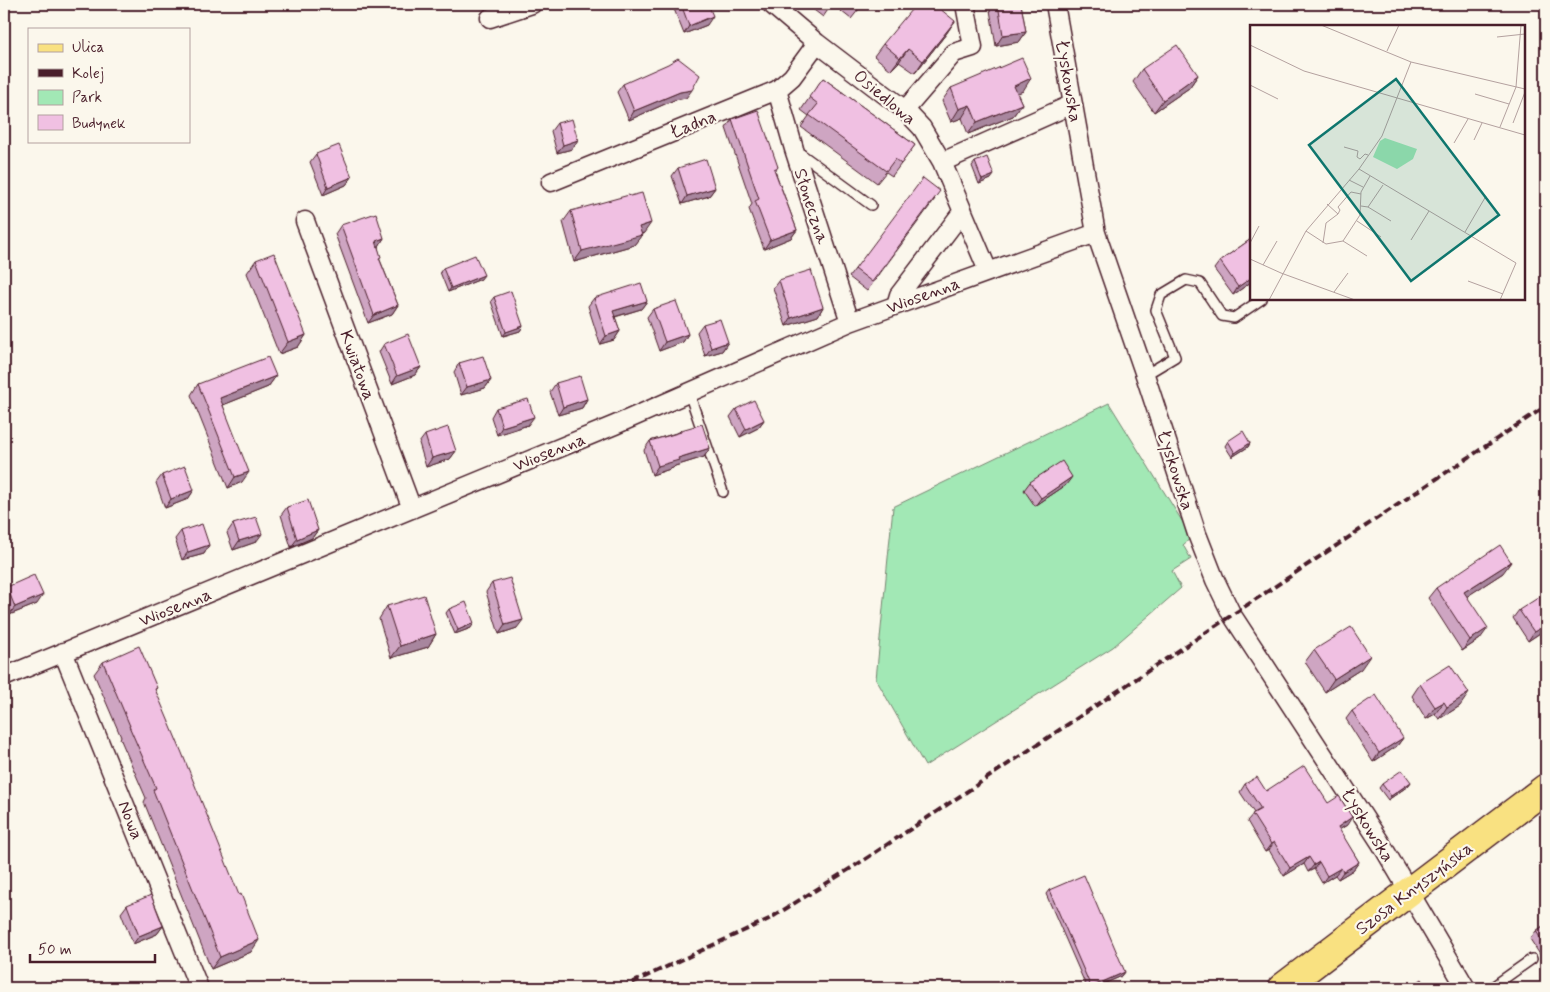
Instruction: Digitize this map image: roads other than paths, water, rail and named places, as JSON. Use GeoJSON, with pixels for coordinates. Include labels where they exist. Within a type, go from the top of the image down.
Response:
{"type":"FeatureCollection","features":[{"type":"Feature","properties":{"kind":"main road","name":"Szosa Knyszyńska"},"geometry":{"type":"LineString","coordinates":[[1282,988],[1546,788]]}},
{"type":"Feature","properties":{"kind":"street"},"geometry":{"type":"LineString","coordinates":[[490,18],[532,4]]}},
{"type":"Feature","properties":{"kind":"street","name":"Osiedlowa"},"geometry":{"type":"LineString","coordinates":[[771,4],[905,110],[922,128],[942,162],[988,271]]}},
{"type":"Feature","properties":{"kind":"street"},"geometry":{"type":"LineString","coordinates":[[905,110],[954,53],[972,47],[965,4]]}},
{"type":"Feature","properties":{"kind":"street","name":"Łyskowska"},"geometry":{"type":"LineString","coordinates":[[1055,4],[1096,233],[1197,534],[1216,580],[1232,615],[1380,842],[1466,988]]}},
{"type":"Feature","properties":{"kind":"street","name":"Ładna"},"geometry":{"type":"LineString","coordinates":[[551,182],[777,90],[792,77],[818,42]]}},
{"type":"Feature","properties":{"kind":"street","name":"Słoneczna"},"geometry":{"type":"LineString","coordinates":[[777,90],[850,322]]}},
{"type":"Feature","properties":{"kind":"street"},"geometry":{"type":"LineString","coordinates":[[942,162],[1073,104]]}},
{"type":"Feature","properties":{"kind":"street"},"geometry":{"type":"LineString","coordinates":[[896,305],[899,294],[963,211]]}},
{"type":"Feature","properties":{"kind":"street","name":"Kwiatowa"},"geometry":{"type":"LineString","coordinates":[[305,221],[412,509]]}},
{"type":"Feature","properties":{"kind":"street","name":"Wiosenna"},"geometry":{"type":"LineString","coordinates":[[4,676],[615,425],[850,322],[1096,233]]}},
{"type":"Feature","properties":{"kind":"street","name":"Nowa"},"geometry":{"type":"LineString","coordinates":[[63,652],[199,988]]}},
{"type":"Feature","properties":{"kind":"lane"},"geometry":{"type":"LineString","coordinates":[[794,149],[871,205]]}},
{"type":"Feature","properties":{"kind":"lane"},"geometry":{"type":"LineString","coordinates":[[1145,375],[1175,358],[1156,310],[1161,295],[1186,280],[1200,283],[1222,316],[1234,318],[1261,300]]}},
{"type":"Feature","properties":{"kind":"lane"},"geometry":{"type":"LineString","coordinates":[[689,393],[723,492]]}},
{"type":"Feature","properties":{"kind":"lane"},"geometry":{"type":"LineString","coordinates":[[1491,988],[1532,959]]}},
{"type":"Feature","properties":{"kind":"railway"},"geometry":{"type":"LineString","coordinates":[[621,988],[769,919],[864,860],[1546,406]]}}]}
